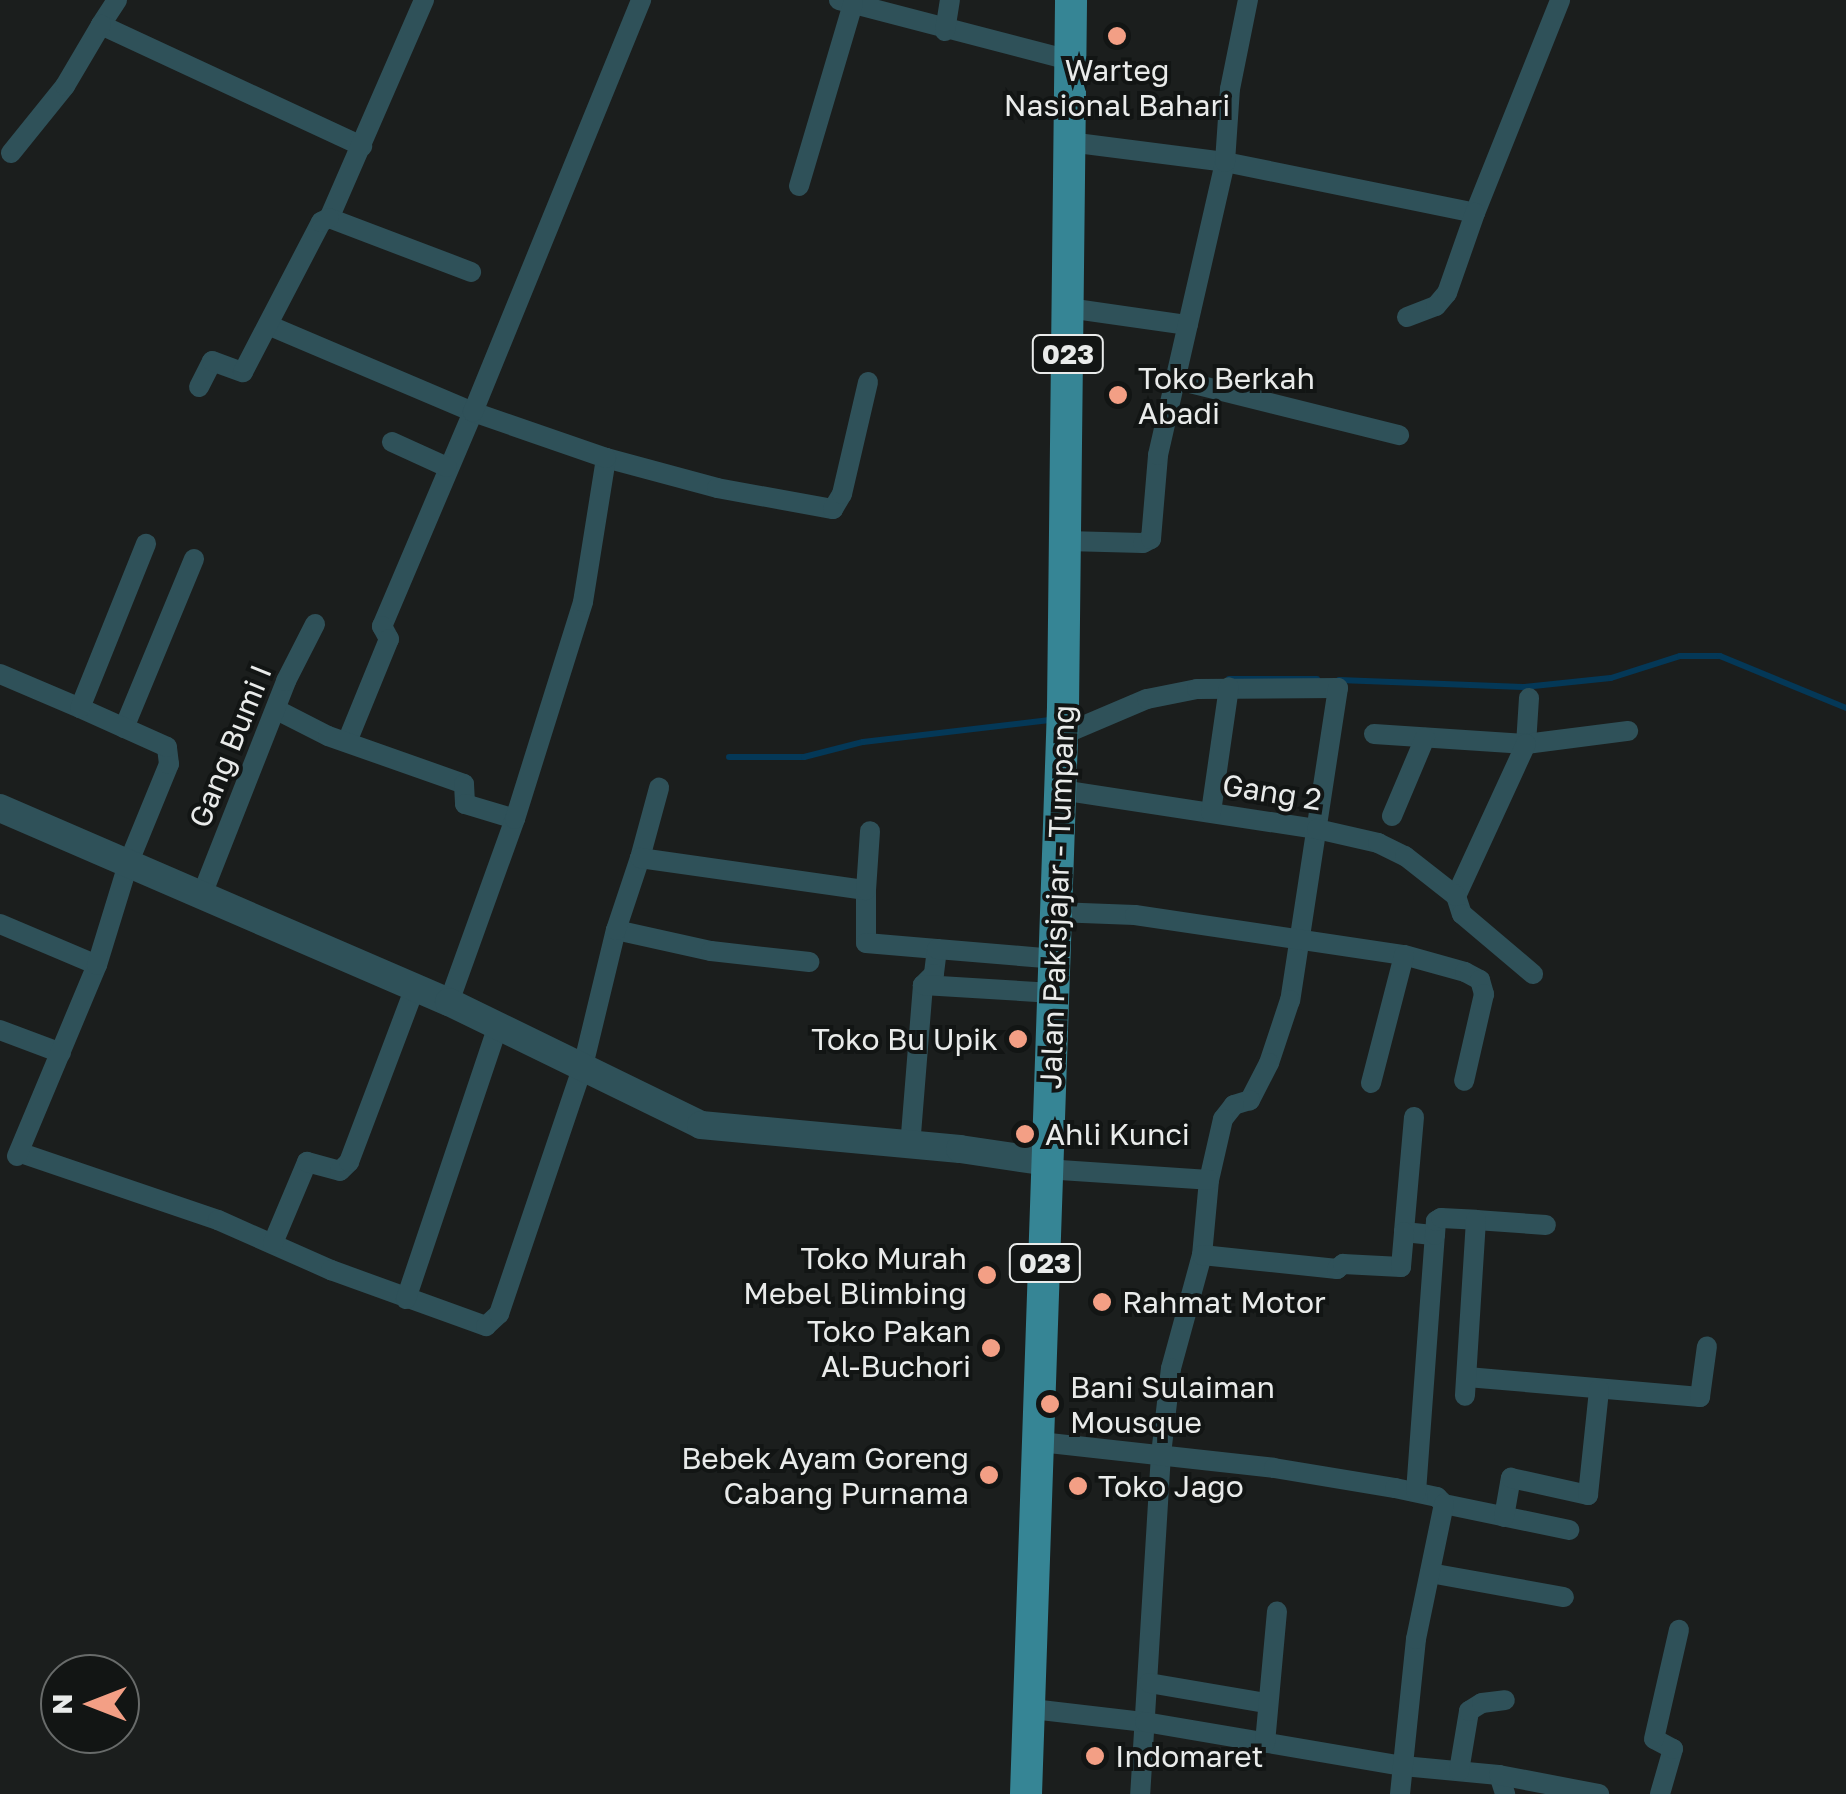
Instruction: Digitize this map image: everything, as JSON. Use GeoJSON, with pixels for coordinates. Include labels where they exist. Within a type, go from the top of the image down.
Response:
{"type":"FeatureCollection","features":[{"type":"Feature","properties":{"kind":"main road","name":"Jalan Pakisjajar - Tumpang"},"geometry":{"type":"LineString","coordinates":[[1026,1794],[1032,1708],[1063,725],[1071,0]]}},
{"type":"Feature","properties":{"kind":"street"},"geometry":{"type":"LineString","coordinates":[[11,152],[65,86],[117,0]]}},
{"type":"Feature","properties":{"kind":"street"},"geometry":{"type":"LineString","coordinates":[[199,387],[212,361],[243,372],[321,222],[329,218],[424,0]]}},
{"type":"Feature","properties":{"kind":"street"},"geometry":{"type":"LineString","coordinates":[[346,742],[389,639],[382,626],[641,0]]}},
{"type":"Feature","properties":{"kind":"street"},"geometry":{"type":"LineString","coordinates":[[945,31],[950,0]]}},
{"type":"Feature","properties":{"kind":"street"},"geometry":{"type":"LineString","coordinates":[[1066,541],[1142,544],[1151,539],[1158,455],[1225,162],[1230,88],[1248,0]]}},
{"type":"Feature","properties":{"kind":"street"},"geometry":{"type":"LineString","coordinates":[[1407,317],[1436,306],[1447,293],[1560,0]]}},
{"type":"Feature","properties":{"kind":"street"},"geometry":{"type":"LineString","coordinates":[[800,186],[846,2],[945,31],[1070,60]]}},
{"type":"Feature","properties":{"kind":"street"},"geometry":{"type":"LineString","coordinates":[[102,25],[362,146]]}},
{"type":"Feature","properties":{"kind":"street"},"geometry":{"type":"LineString","coordinates":[[1070,142],[1225,162],[1476,213]]}},
{"type":"Feature","properties":{"kind":"street"},"geometry":{"type":"LineString","coordinates":[[329,218],[471,272]]}},
{"type":"Feature","properties":{"kind":"street"},"geometry":{"type":"LineString","coordinates":[[1068,308],[1188,325]]}},
{"type":"Feature","properties":{"kind":"street"},"geometry":{"type":"LineString","coordinates":[[268,325],[473,412],[606,458],[717,488],[833,509],[842,494],[868,382]]}},
{"type":"Feature","properties":{"kind":"street"},"geometry":{"type":"LineString","coordinates":[[1174,380],[1399,435]]}},
{"type":"Feature","properties":{"kind":"street"},"geometry":{"type":"LineString","coordinates":[[392,442],[447,466]]}},
{"type":"Feature","properties":{"kind":"street"},"geometry":{"type":"LineString","coordinates":[[448,1002],[515,820],[588,581],[594,515],[606,458]]}},
{"type":"Feature","properties":{"kind":"street"},"geometry":{"type":"LineString","coordinates":[[80,708],[146,544]]}},
{"type":"Feature","properties":{"kind":"street"},"geometry":{"type":"LineString","coordinates":[[124,728],[194,559]]}},
{"type":"Feature","properties":{"kind":"street","name":"Gang Bumi I"},"geometry":{"type":"LineString","coordinates":[[203,892],[314,624]]}},
{"type":"Feature","properties":{"kind":"street"},"geometry":{"type":"LineString","coordinates":[[0,674],[163,744],[170,752],[128,864],[97,965],[19,1155],[273,1243],[473,1324],[494,1322],[583,1066],[616,930],[659,788]]}},
{"type":"Feature","properties":{"kind":"street"},"geometry":{"type":"LineString","coordinates":[[1063,725],[1147,699],[1229,687],[1338,688],[1290,1000],[1270,1063],[1250,1100],[1234,1106],[1223,1119],[1209,1180],[1202,1255],[1172,1368],[1161,1454],[1140,1794]]}},
{"type":"Feature","properties":{"kind":"street"},"geometry":{"type":"LineString","coordinates":[[1210,812],[1229,687]]}},
{"type":"Feature","properties":{"kind":"street"},"geometry":{"type":"LineString","coordinates":[[1456,896],[1526,744],[1529,698]]}},
{"type":"Feature","properties":{"kind":"street"},"geometry":{"type":"LineString","coordinates":[[277,710],[346,742],[464,784],[464,804],[515,820]]}},
{"type":"Feature","properties":{"kind":"street"},"geometry":{"type":"LineString","coordinates":[[1374,734],[1526,744],[1628,730]]}},
{"type":"Feature","properties":{"kind":"street"},"geometry":{"type":"LineString","coordinates":[[1392,816],[1425,738]]}},
{"type":"Feature","properties":{"kind":"street","name":"Gang 2"},"geometry":{"type":"LineString","coordinates":[[1061,790],[1317,828],[1393,848],[1456,896],[1462,914],[1532,974]]}},
{"type":"Feature","properties":{"kind":"street"},"geometry":{"type":"LineString","coordinates":[[0,808],[203,892],[415,987],[701,1125],[1048,1162],[1060,1170],[1209,1180]]}},
{"type":"Feature","properties":{"kind":"street"},"geometry":{"type":"LineString","coordinates":[[870,831],[866,943],[1054,959]]}},
{"type":"Feature","properties":{"kind":"street"},"geometry":{"type":"LineString","coordinates":[[640,858],[866,890]]}},
{"type":"Feature","properties":{"kind":"street"},"geometry":{"type":"LineString","coordinates":[[1056,912],[1135,915],[1404,955],[1480,980],[1484,994],[1464,1082]]}},
{"type":"Feature","properties":{"kind":"street"},"geometry":{"type":"LineString","coordinates":[[0,924],[97,965]]}},
{"type":"Feature","properties":{"kind":"street"},"geometry":{"type":"LineString","coordinates":[[616,930],[711,951],[809,962]]}},
{"type":"Feature","properties":{"kind":"street"},"geometry":{"type":"LineString","coordinates":[[910,1145],[923,985],[934,974],[937,948]]}},
{"type":"Feature","properties":{"kind":"street"},"geometry":{"type":"LineString","coordinates":[[1371,1083],[1404,955]]}},
{"type":"Feature","properties":{"kind":"street"},"geometry":{"type":"LineString","coordinates":[[923,985],[1053,993]]}},
{"type":"Feature","properties":{"kind":"street"},"geometry":{"type":"LineString","coordinates":[[273,1243],[308,1162],[340,1171],[349,1162],[415,987]]}},
{"type":"Feature","properties":{"kind":"street"},"geometry":{"type":"LineString","coordinates":[[406,1299],[498,1026]]}},
{"type":"Feature","properties":{"kind":"street"},"geometry":{"type":"LineString","coordinates":[[0,1030],[61,1053]]}},
{"type":"Feature","properties":{"kind":"street"},"geometry":{"type":"LineString","coordinates":[[1202,1255],[1337,1269],[1343,1264],[1401,1267],[1414,1117]]}},
{"type":"Feature","properties":{"kind":"street"},"geometry":{"type":"LineString","coordinates":[[1416,1492],[1438,1220],[1546,1225]]}},
{"type":"Feature","properties":{"kind":"street"},"geometry":{"type":"LineString","coordinates":[[1476,1220],[1466,1386],[1700,1397],[1707,1346]]}},
{"type":"Feature","properties":{"kind":"street"},"geometry":{"type":"LineString","coordinates":[[1404,1232],[1435,1235]]}},
{"type":"Feature","properties":{"kind":"street"},"geometry":{"type":"LineString","coordinates":[[1504,1517],[1510,1478],[1588,1495],[1598,1390]]}},
{"type":"Feature","properties":{"kind":"street"},"geometry":{"type":"LineString","coordinates":[[1040,1442],[1161,1454],[1416,1492],[1438,1497],[1444,1504],[1569,1530]]}},
{"type":"Feature","properties":{"kind":"street"},"geometry":{"type":"LineString","coordinates":[[1400,1794],[1416,1639],[1444,1504]]}},
{"type":"Feature","properties":{"kind":"street"},"geometry":{"type":"LineString","coordinates":[[1430,1573],[1564,1597]]}},
{"type":"Feature","properties":{"kind":"street"},"geometry":{"type":"LineString","coordinates":[[1265,1743],[1277,1612]]}},
{"type":"Feature","properties":{"kind":"street"},"geometry":{"type":"LineString","coordinates":[[1660,1794],[1673,1749],[1654,1740],[1680,1630]]}},
{"type":"Feature","properties":{"kind":"street"},"geometry":{"type":"LineString","coordinates":[[1149,1683],[1266,1703]]}},
{"type":"Feature","properties":{"kind":"street"},"geometry":{"type":"LineString","coordinates":[[1459,1771],[1469,1711],[1482,1704],[1506,1700]]}},
{"type":"Feature","properties":{"kind":"street"},"geometry":{"type":"LineString","coordinates":[[1032,1708],[1145,1722],[1403,1766],[1459,1771],[1502,1785],[1599,1794]]}},
{"type":"Feature","properties":{"kind":"waterway"},"geometry":{"type":"LineString","coordinates":[[1339,680],[1523,687],[1611,678],[1680,656],[1720,656],[1846,708]]}},
{"type":"Feature","properties":{"kind":"waterway"},"geometry":{"type":"LineString","coordinates":[[1229,679],[1317,679]]}},
{"type":"Feature","properties":{"kind":"waterway"},"geometry":{"type":"LineString","coordinates":[[729,757],[804,757],[863,742],[1050,720]]}},
{"type":"Feature","properties":{"kind":"place","name":"Warteg Nasional Bahari"},"geometry":{"type":"Point","coordinates":[1117,36]}},
{"type":"Feature","properties":{"kind":"place","name":"Toko Berkah Abadi"},"geometry":{"type":"Point","coordinates":[1118,395]}},
{"type":"Feature","properties":{"kind":"place","name":"Toko Bu Upik"},"geometry":{"type":"Point","coordinates":[1018,1039]}},
{"type":"Feature","properties":{"kind":"place","name":"Ahli Kunci"},"geometry":{"type":"Point","coordinates":[1025,1134]}},
{"type":"Feature","properties":{"kind":"place","name":"Toko Murah Mebel Blimbing"},"geometry":{"type":"Point","coordinates":[987,1275]}},
{"type":"Feature","properties":{"kind":"place","name":"Rahmat Motor"},"geometry":{"type":"Point","coordinates":[1102,1302]}},
{"type":"Feature","properties":{"kind":"place","name":"Toko Pakan Al-Buchori"},"geometry":{"type":"Point","coordinates":[991,1348]}},
{"type":"Feature","properties":{"kind":"place","name":"Bani Sulaiman Mousque"},"geometry":{"type":"Point","coordinates":[1050,1404]}},
{"type":"Feature","properties":{"kind":"place","name":"Bebek Ayam Goreng Cabang Purnama"},"geometry":{"type":"Point","coordinates":[989,1475]}},
{"type":"Feature","properties":{"kind":"place","name":"Toko Jago"},"geometry":{"type":"Point","coordinates":[1078,1486]}},
{"type":"Feature","properties":{"kind":"place","name":"Indomaret"},"geometry":{"type":"Point","coordinates":[1095,1756]}}]}
